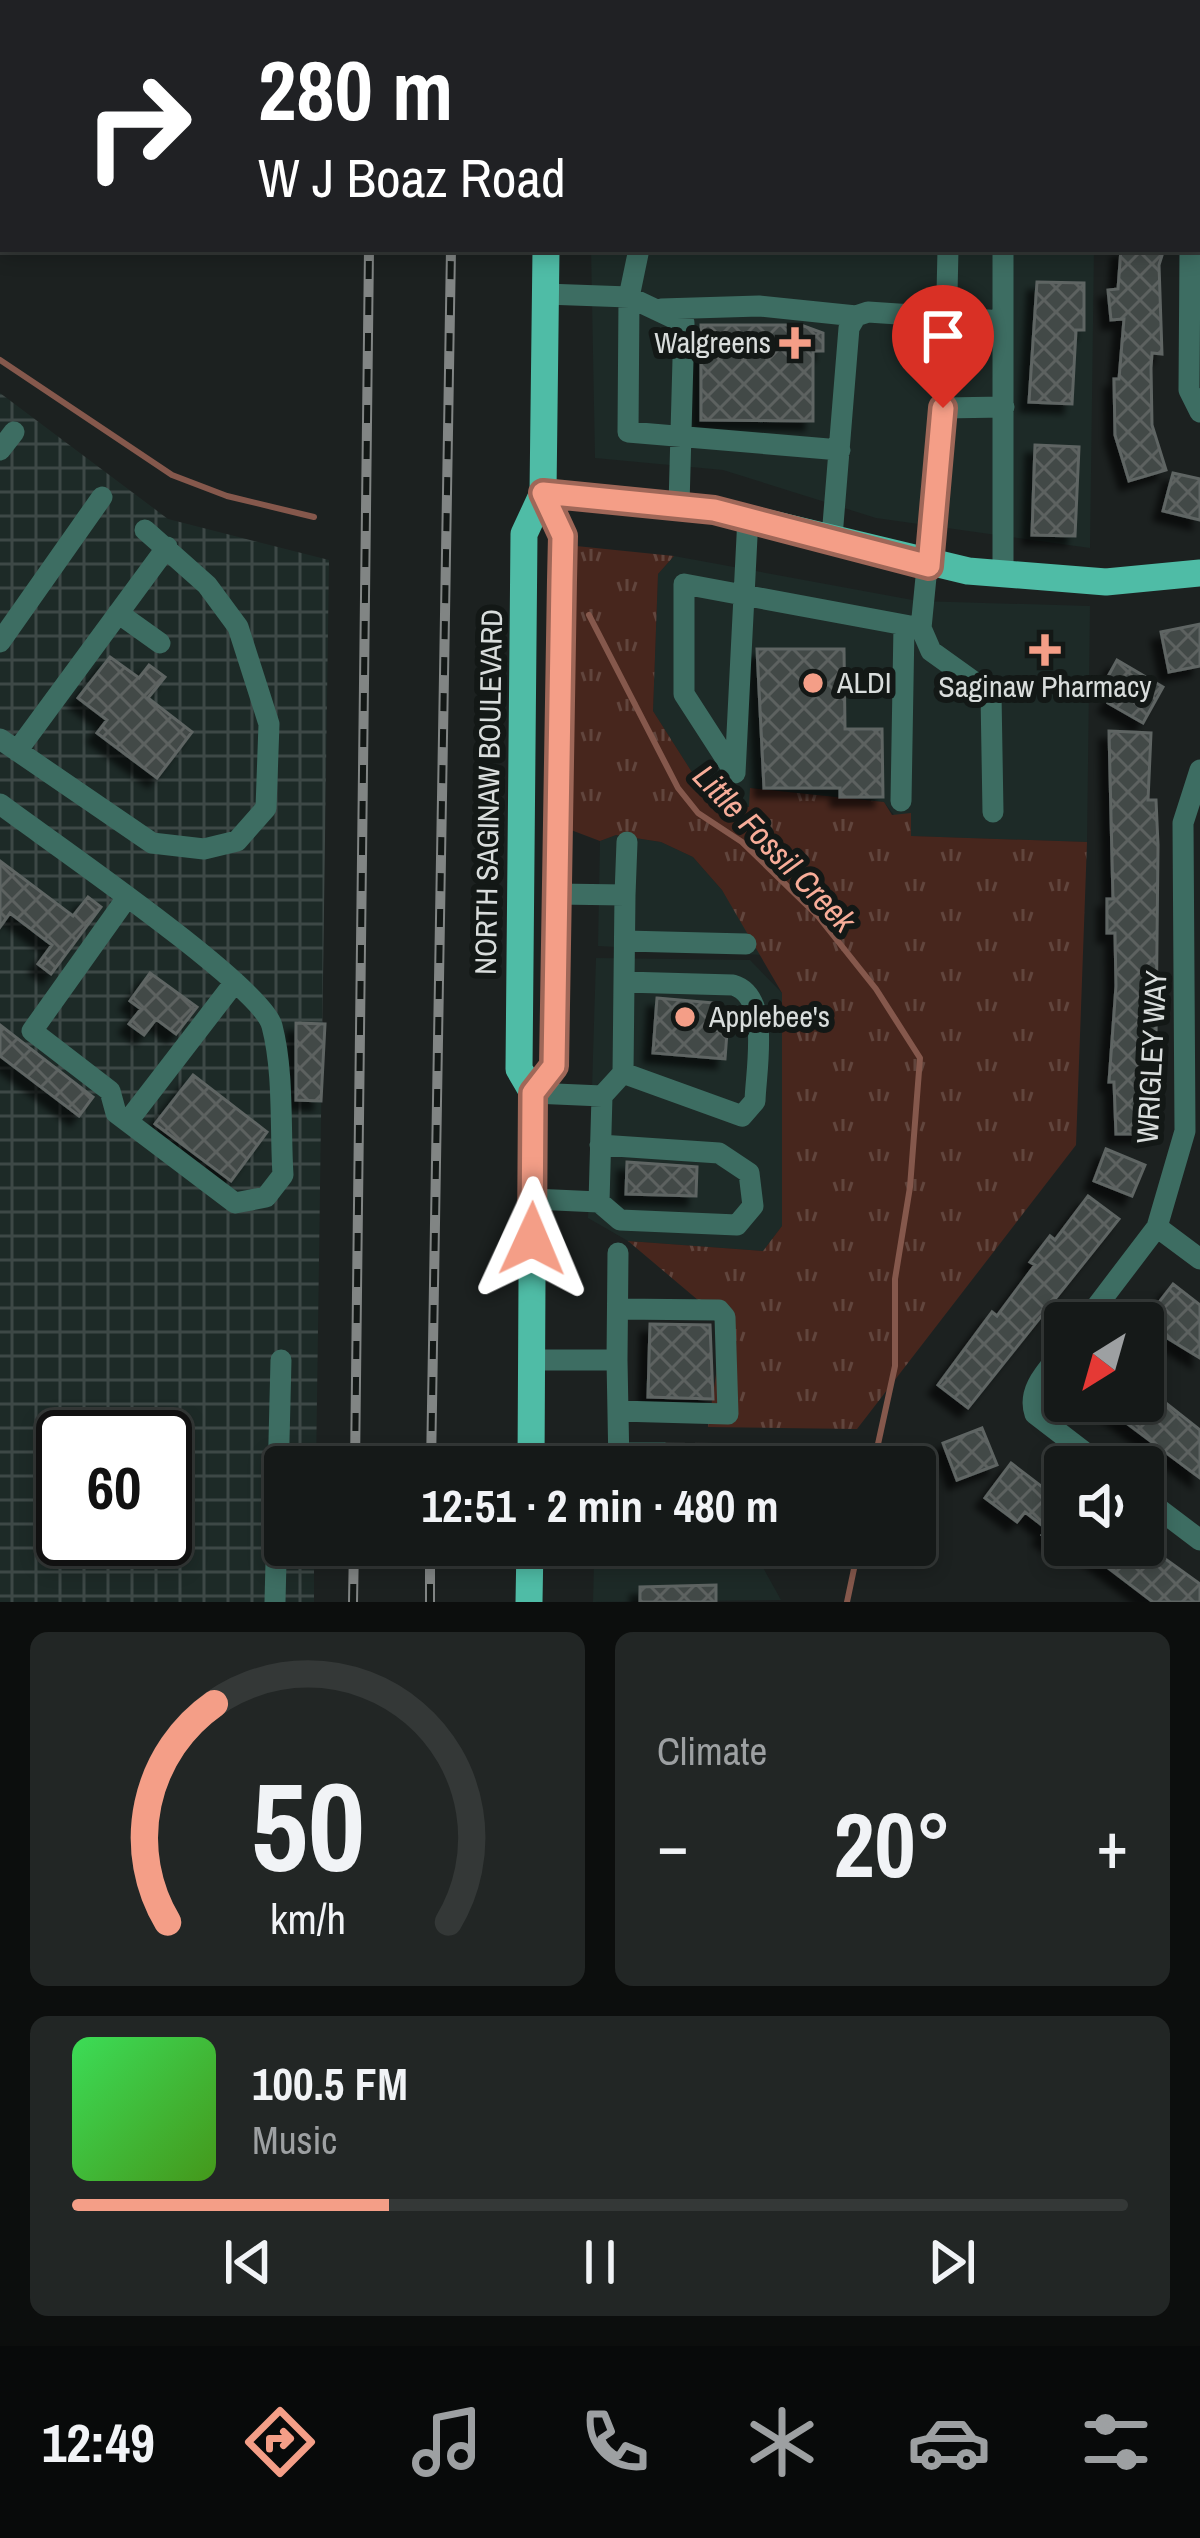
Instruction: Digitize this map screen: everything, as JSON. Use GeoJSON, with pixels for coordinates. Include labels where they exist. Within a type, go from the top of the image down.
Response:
{"type":"FeatureCollection","features":[{"type":"Feature","properties":{"kind":"main road","name":"NORTH SAGINAW BOULEVARD"},"geometry":{"type":"LineString","coordinates":[[531,1446],[533,1093],[519,1070],[524,534],[543,493],[546,252]]}},
{"type":"Feature","properties":{"kind":"main road","name":"NORTH SAGINAW BOULEVARD"},"geometry":{"type":"LineString","coordinates":[[533,1093],[554,1066],[563,536],[543,493]]}},
{"type":"Feature","properties":{"kind":"main road"},"geometry":{"type":"LineString","coordinates":[[543,493],[679,505],[748,517],[929,566],[1106,581],[1200,573]]}},
{"type":"Feature","properties":{"kind":"main road"},"geometry":{"type":"LineString","coordinates":[[530,1566],[530,1602]]}},
{"type":"Feature","properties":{"kind":"street"},"geometry":{"type":"LineString","coordinates":[[638,252],[629,297],[628,432],[840,450]]}},
{"type":"Feature","properties":{"kind":"street"},"geometry":{"type":"LineString","coordinates":[[901,801],[913,626],[929,566],[943,408],[948,252]]}},
{"type":"Feature","properties":{"kind":"street"},"geometry":{"type":"LineString","coordinates":[[1003,252],[1003,575]]}},
{"type":"Feature","properties":{"kind":"street"},"geometry":{"type":"LineString","coordinates":[[1190,252],[1190,390],[1200,412]]}},
{"type":"Feature","properties":{"kind":"street"},"geometry":{"type":"LineString","coordinates":[[545,294],[629,297],[662,308],[684,323],[679,505]]}},
{"type":"Feature","properties":{"kind":"street"},"geometry":{"type":"LineString","coordinates":[[662,308],[759,306],[856,316],[868,312],[1003,321]]}},
{"type":"Feature","properties":{"kind":"street"},"geometry":{"type":"LineString","coordinates":[[832,537],[849,328],[856,316]]}},
{"type":"Feature","properties":{"kind":"street"},"geometry":{"type":"LineString","coordinates":[[943,408],[1004,407]]}},
{"type":"Feature","properties":{"kind":"street"},"geometry":{"type":"LineString","coordinates":[[0,642],[102,497]]}},
{"type":"Feature","properties":{"kind":"street"},"geometry":{"type":"LineString","coordinates":[[748,517],[743,595],[735,773],[685,694],[684,584],[743,595],[913,626],[931,651],[992,694],[993,812]]}},
{"type":"Feature","properties":{"kind":"street"},"geometry":{"type":"LineString","coordinates":[[145,530],[166,547],[207,585],[238,627],[269,724],[266,808],[237,841],[204,848],[152,843],[9,745],[166,547]]}},
{"type":"Feature","properties":{"kind":"street"},"geometry":{"type":"LineString","coordinates":[[118,613],[160,643]]}},
{"type":"Feature","properties":{"kind":"street","name":"WRIGLEY WAY"},"geometry":{"type":"LineString","coordinates":[[1100,1302],[1157,1227],[1185,1132],[1194,938],[1183,823],[1200,770]]}},
{"type":"Feature","properties":{"kind":"street"},"geometry":{"type":"LineString","coordinates":[[0,804],[56,845],[235,982],[272,1022],[284,1175],[266,1197],[236,1203],[116,1113],[110,1091],[32,1030],[126,899]]}},
{"type":"Feature","properties":{"kind":"street"},"geometry":{"type":"LineString","coordinates":[[599,1202],[602,1096],[623,1073],[627,842]]}},
{"type":"Feature","properties":{"kind":"street"},"geometry":{"type":"LineString","coordinates":[[557,894],[626,895]]}},
{"type":"Feature","properties":{"kind":"street"},"geometry":{"type":"LineString","coordinates":[[625,941],[746,944]]}},
{"type":"Feature","properties":{"kind":"street"},"geometry":{"type":"LineString","coordinates":[[128,1121],[235,982]]}},
{"type":"Feature","properties":{"kind":"street"},"geometry":{"type":"LineString","coordinates":[[623,1073],[730,1115],[742,1116],[755,1100],[756,1004],[751,994],[733,985],[625,982]]}},
{"type":"Feature","properties":{"kind":"street"},"geometry":{"type":"LineString","coordinates":[[533,1093],[602,1096]]}},
{"type":"Feature","properties":{"kind":"street"},"geometry":{"type":"LineString","coordinates":[[533,1198],[599,1202],[620,1220],[736,1225],[753,1206],[749,1173],[719,1153],[600,1144]]}},
{"type":"Feature","properties":{"kind":"street"},"geometry":{"type":"LineString","coordinates":[[1157,1227],[1200,1259]]}},
{"type":"Feature","properties":{"kind":"street"},"geometry":{"type":"LineString","coordinates":[[618,1253],[619,1446]]}},
{"type":"Feature","properties":{"kind":"street"},"geometry":{"type":"LineString","coordinates":[[618,1309],[719,1310],[725,1317],[728,1414],[618,1412]]}},
{"type":"Feature","properties":{"kind":"street"},"geometry":{"type":"LineString","coordinates":[[275,1602],[281,1360]]}},
{"type":"Feature","properties":{"kind":"street"},"geometry":{"type":"LineString","coordinates":[[531,1360],[617,1360]]}},
{"type":"Feature","properties":{"kind":"street"},"geometry":{"type":"LineString","coordinates":[[1044,1376],[1031,1404],[1044,1421]]}},
{"type":"Feature","properties":{"kind":"street"},"geometry":{"type":"LineString","coordinates":[[1045,1422],[1077,1446]]}},
{"type":"Feature","properties":{"kind":"street"},"geometry":{"type":"LineString","coordinates":[[1164,1512],[1200,1540]]}},
{"type":"Feature","properties":{"kind":"shaded area"},"geometry":{"type":"Polygon","coordinates":[[[591,252],[1094,252],[1090,548],[876,518],[723,470],[595,458],[591,252]]]}},
{"type":"Feature","properties":{"kind":"shaded area"},"geometry":{"type":"Polygon","coordinates":[[[0,393],[168,519],[329,560],[316,1446],[264,1446],[264,1566],[314,1566],[314,1602],[0,1602],[0,393]]]}},
{"type":"Feature","properties":{"kind":"shaded area"},"geometry":{"type":"Polygon","coordinates":[[[674,556],[918,601],[1090,606],[1087,842],[910,836],[884,802],[751,788],[750,807],[709,799],[653,711],[658,574],[674,556]]]}},
{"type":"Feature","properties":{"kind":"shaded area"},"geometry":{"type":"Polygon","coordinates":[[[616,835],[661,842],[693,857],[722,890],[762,955],[598,946],[600,841],[616,835]]]}},
{"type":"Feature","properties":{"kind":"shaded area"},"geometry":{"type":"Polygon","coordinates":[[[596,958],[750,960],[782,993],[782,1226],[763,1251],[628,1241],[588,1218],[596,958]]]}},
{"type":"Feature","properties":{"kind":"shaded area"},"geometry":{"type":"Polygon","coordinates":[[[594,1566],[762,1566],[781,1600],[593,1602],[594,1566]]]}},
{"type":"Feature","properties":{"kind":"green space"},"geometry":{"type":"Polygon","coordinates":[[[576,546],[674,556],[658,574],[653,711],[709,799],[749,807],[750,788],[884,802],[892,815],[911,813],[911,836],[1087,842],[1076,1145],[857,1429],[708,1427],[724,1322],[628,1241],[763,1251],[782,1226],[782,993],[722,890],[693,857],[661,842],[616,835],[600,841],[571,830],[576,546]]]}},
{"type":"Feature","properties":{"kind":"building"},"geometry":{"type":"Polygon","coordinates":[[[1121,252],[1163,252],[1159,265],[1162,354],[1152,353],[1151,368],[1152,425],[1166,470],[1129,481],[1115,435],[1114,379],[1119,379],[1124,319],[1111,320],[1108,290],[1118,289],[1121,252]]]}},
{"type":"Feature","properties":{"kind":"building"},"geometry":{"type":"Polygon","coordinates":[[[1037,282],[1084,283],[1084,330],[1076,330],[1072,404],[1029,402],[1037,282]]]}},
{"type":"Feature","properties":{"kind":"building","name":"Walgreens"},"geometry":{"type":"Polygon","coordinates":[[[701,325],[801,325],[823,333],[823,351],[813,351],[813,421],[701,420],[701,325]]]}},
{"type":"Feature","properties":{"kind":"building"},"geometry":{"type":"Polygon","coordinates":[[[1035,445],[1079,447],[1075,536],[1032,535],[1035,445]]]}},
{"type":"Feature","properties":{"kind":"building"},"geometry":{"type":"Polygon","coordinates":[[[1173,473],[1200,479],[1200,520],[1163,511],[1173,473]]]}},
{"type":"Feature","properties":{"kind":"building"},"geometry":{"type":"Polygon","coordinates":[[[1200,624],[1200,666],[1169,672],[1161,632],[1200,624]]]}},
{"type":"Feature","properties":{"kind":"building"},"geometry":{"type":"Polygon","coordinates":[[[757,649],[844,649],[845,729],[882,729],[883,797],[840,797],[840,788],[764,788],[757,649]]]}},
{"type":"Feature","properties":{"kind":"building"},"geometry":{"type":"Polygon","coordinates":[[[110,657],[139,678],[149,665],[165,677],[148,698],[192,732],[157,778],[97,733],[107,720],[78,698],[110,657]]]}},
{"type":"Feature","properties":{"kind":"building"},"geometry":{"type":"Polygon","coordinates":[[[1117,660],[1163,687],[1143,723],[1108,703],[1116,689],[1105,682],[1117,660]]]}},
{"type":"Feature","properties":{"kind":"building"},"geometry":{"type":"Polygon","coordinates":[[[1109,731],[1151,733],[1148,800],[1156,800],[1158,845],[1155,1134],[1116,1134],[1114,1082],[1109,1082],[1116,986],[1115,933],[1107,933],[1107,899],[1113,899],[1109,731]]]}},
{"type":"Feature","properties":{"kind":"building"},"geometry":{"type":"Polygon","coordinates":[[[0,861],[73,916],[88,897],[101,907],[51,974],[38,964],[52,945],[10,913],[0,927],[0,861]]]}},
{"type":"Feature","properties":{"kind":"building"},"geometry":{"type":"Polygon","coordinates":[[[150,973],[197,1007],[176,1034],[156,1019],[144,1035],[129,1024],[141,1009],[130,1001],[150,973]]]}},
{"type":"Feature","properties":{"kind":"building","name":"Applebee's"},"geometry":{"type":"Polygon","coordinates":[[[657,998],[715,1003],[713,1030],[727,1032],[725,1059],[653,1053],[657,998]]]}},
{"type":"Feature","properties":{"kind":"building"},"geometry":{"type":"Polygon","coordinates":[[[296,1023],[325,1024],[321,1101],[296,1100],[296,1023]]]}},
{"type":"Feature","properties":{"kind":"building"},"geometry":{"type":"Polygon","coordinates":[[[0,1025],[93,1097],[79,1116],[0,1056],[0,1025]]]}},
{"type":"Feature","properties":{"kind":"building"},"geometry":{"type":"Polygon","coordinates":[[[193,1075],[267,1132],[231,1181],[155,1124],[193,1075]]]}},
{"type":"Feature","properties":{"kind":"building"},"geometry":{"type":"Polygon","coordinates":[[[1106,1149],[1145,1165],[1132,1196],[1094,1181],[1106,1149]]]}},
{"type":"Feature","properties":{"kind":"building"},"geometry":{"type":"Polygon","coordinates":[[[627,1162],[697,1167],[696,1196],[626,1194],[627,1162]]]}},
{"type":"Feature","properties":{"kind":"building"},"geometry":{"type":"Polygon","coordinates":[[[1088,1196],[1119,1219],[1053,1302],[1044,1302],[1044,1313],[968,1408],[938,1385],[992,1312],[997,1316],[1050,1236],[1055,1240],[1088,1196]]]}},
{"type":"Feature","properties":{"kind":"building"},"geometry":{"type":"Polygon","coordinates":[[[1173,1284],[1200,1305],[1200,1358],[1164,1336],[1164,1302],[1159,1302],[1173,1284]]]}},
{"type":"Feature","properties":{"kind":"building"},"geometry":{"type":"Polygon","coordinates":[[[650,1324],[710,1325],[713,1399],[648,1397],[650,1324]]]}},
{"type":"Feature","properties":{"kind":"building"},"geometry":{"type":"Polygon","coordinates":[[[1164,1402],[1200,1430],[1200,1478],[1164,1451],[1164,1446],[1125,1422],[1164,1422],[1164,1402]]]}},
{"type":"Feature","properties":{"kind":"building"},"geometry":{"type":"Polygon","coordinates":[[[982,1428],[997,1465],[957,1480],[943,1443],[982,1428]]]}},
{"type":"Feature","properties":{"kind":"building"},"geometry":{"type":"Polygon","coordinates":[[[1011,1463],[1044,1488],[1044,1527],[1025,1512],[1017,1522],[985,1498],[1011,1463]]]}},
{"type":"Feature","properties":{"kind":"building"},"geometry":{"type":"Polygon","coordinates":[[[1164,1558],[1200,1584],[1200,1602],[1153,1602],[1106,1566],[1164,1566],[1164,1558]]]}},
{"type":"Feature","properties":{"kind":"building"},"geometry":{"type":"Polygon","coordinates":[[[716,1585],[716,1602],[640,1602],[640,1587],[716,1585]]]}},
{"type":"Feature","properties":{"kind":"waterway","name":"Little Fossil Creek"},"geometry":{"type":"LineString","coordinates":[[0,360],[172,475],[227,496],[314,517]]}},
{"type":"Feature","properties":{"kind":"waterway","name":"Little Fossil Creek"},"geometry":{"type":"LineString","coordinates":[[589,615],[678,788],[698,813],[742,842],[817,915],[876,989],[920,1058],[910,1187],[895,1279],[895,1366],[878,1446]]}},
{"type":"Feature","properties":{"kind":"waterway","name":"Little Fossil Creek"},"geometry":{"type":"LineString","coordinates":[[847,1602],[855,1566]]}},
{"type":"Feature","properties":{"kind":"railway"},"geometry":{"type":"LineString","coordinates":[[355,1446],[369,252]]}},
{"type":"Feature","properties":{"kind":"railway"},"geometry":{"type":"LineString","coordinates":[[431,1446],[451,252]]}},
{"type":"Feature","properties":{"kind":"railway"},"geometry":{"type":"LineString","coordinates":[[353,1602],[354,1566]]}},
{"type":"Feature","properties":{"kind":"railway"},"geometry":{"type":"LineString","coordinates":[[430,1566],[430,1602]]}},
{"type":"Feature","properties":{"kind":"place","name":"Walgreens"},"geometry":{"type":"Point","coordinates":[795,343]}},
{"type":"Feature","properties":{"kind":"place","name":"Saginaw Pharmacy"},"geometry":{"type":"Point","coordinates":[1045,650]}},
{"type":"Feature","properties":{"kind":"place","name":"ALDI"},"geometry":{"type":"Point","coordinates":[813,683]}},
{"type":"Feature","properties":{"kind":"place","name":"Applebee's"},"geometry":{"type":"Point","coordinates":[685,1017]}},
{"type":"Feature","properties":{"kind":"route"},"geometry":{"type":"LineString","coordinates":[[532,1239],[533,1093],[554,1066],[563,536],[543,493],[714,510],[787,525],[929,566],[943,408]]}}]}
